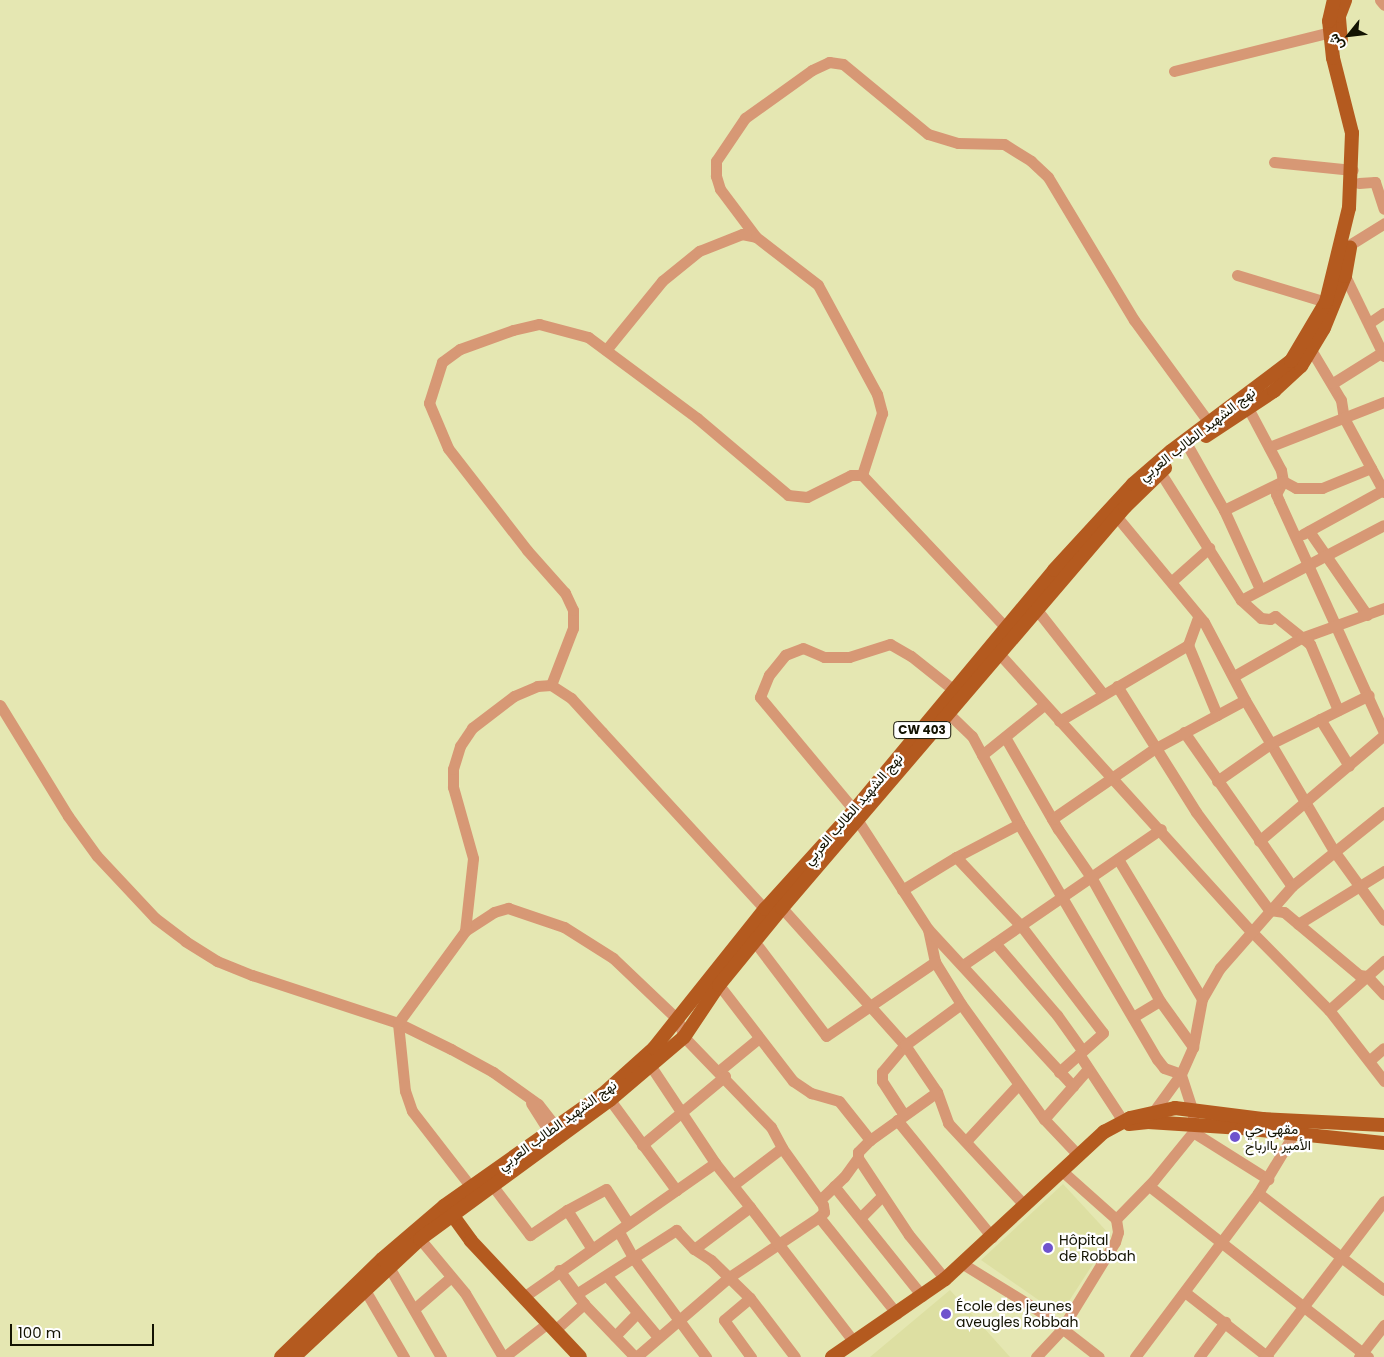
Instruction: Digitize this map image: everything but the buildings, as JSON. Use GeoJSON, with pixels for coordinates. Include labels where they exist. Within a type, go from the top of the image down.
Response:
{"type":"FeatureCollection","features":[{"type":"Feature","properties":{"kind":"main road","name":"نهج الشهيد الطالب العربي"},"geometry":{"type":"LineString","coordinates":[[449,1210],[492,1185],[603,1094],[654,1048],[765,909],[950,715],[996,650],[1007,629],[1054,570],[1133,484],[1209,423],[1277,374],[1309,345],[1326,302],[1359,183],[1360,134],[1330,32],[1333,0]]}},
{"type":"Feature","properties":{"kind":"main road","name":"نهج الشهيد الطالب العربي"},"geometry":{"type":"LineString","coordinates":[[291,1355],[420,1239],[471,1187],[610,1100],[684,1037],[719,985],[955,691],[1037,610],[1117,517],[1160,472],[1189,448],[1284,383],[1309,345],[1345,276],[1351,244],[1352,133],[1344,82],[1339,29],[1345,0]]}},
{"type":"Feature","properties":{"kind":"main road"},"geometry":{"type":"LineString","coordinates":[[832,1357],[898,1314],[945,1279],[992,1238],[1078,1155],[1104,1132],[1123,1121],[1154,1111],[1175,1108],[1193,1112],[1384,1125]]}},
{"type":"Feature","properties":{"kind":"main road"},"geometry":{"type":"LineString","coordinates":[[1104,1132],[1148,1122],[1193,1129],[1295,1132],[1384,1143]]}},
{"type":"Feature","properties":{"kind":"main road"},"geometry":{"type":"LineString","coordinates":[[449,1210],[471,1241],[525,1296],[580,1357]]}},
{"type":"Feature","properties":{"kind":"main road","name":"نهج الشهيد الطالب العربي"},"geometry":{"type":"LineString","coordinates":[[291,1355],[382,1259],[436,1222]]}},
{"type":"Feature","properties":{"kind":"main road"},"geometry":{"type":"LineString","coordinates":[[436,1222],[471,1241]]}},
{"type":"Feature","properties":{"kind":"street"},"geometry":{"type":"LineString","coordinates":[[1380,0],[1384,5]]}},
{"type":"Feature","properties":{"kind":"street"},"geometry":{"type":"LineString","coordinates":[[1174,71],[1330,32]]}},
{"type":"Feature","properties":{"kind":"street"},"geometry":{"type":"LineString","coordinates":[[862,475],[882,413],[877,394],[818,285],[756,237],[720,188],[716,176],[716,161],[745,118],[812,70],[829,62],[842,64],[928,134],[958,143],[1004,144],[1031,161],[1048,177],[1134,320],[1209,423]]}},
{"type":"Feature","properties":{"kind":"street"},"geometry":{"type":"LineString","coordinates":[[1274,162],[1353,170]]}},
{"type":"Feature","properties":{"kind":"street"},"geometry":{"type":"LineString","coordinates":[[1359,183],[1375,182],[1384,174]]}},
{"type":"Feature","properties":{"kind":"street"},"geometry":{"type":"LineString","coordinates":[[1375,182],[1384,208]]}},
{"type":"Feature","properties":{"kind":"street"},"geometry":{"type":"LineString","coordinates":[[1351,244],[1384,223]]}},
{"type":"Feature","properties":{"kind":"street"},"geometry":{"type":"LineString","coordinates":[[606,350],[662,282],[699,251],[742,234],[756,237]]}},
{"type":"Feature","properties":{"kind":"street"},"geometry":{"type":"LineString","coordinates":[[1237,275],[1326,302]]}},
{"type":"Feature","properties":{"kind":"street"},"geometry":{"type":"LineString","coordinates":[[1333,384],[1383,353],[1370,323],[1345,276]]}},
{"type":"Feature","properties":{"kind":"street"},"geometry":{"type":"LineString","coordinates":[[1370,323],[1384,313]]}},
{"type":"Feature","properties":{"kind":"street"},"geometry":{"type":"LineString","coordinates":[[551,685],[573,628],[573,610],[565,592],[527,550],[448,448],[430,402],[442,362],[460,349],[513,330],[540,324],[588,337],[697,418],[788,495],[807,498],[850,475],[862,475],[1007,629]]}},
{"type":"Feature","properties":{"kind":"street"},"geometry":{"type":"LineString","coordinates":[[1296,537],[1383,491],[1344,418],[1341,400],[1333,384],[1309,345]]}},
{"type":"Feature","properties":{"kind":"street"},"geometry":{"type":"LineString","coordinates":[[1269,447],[1384,402]]}},
{"type":"Feature","properties":{"kind":"street"},"geometry":{"type":"LineString","coordinates":[[1248,408],[1269,447],[1283,481],[1296,488],[1322,488],[1371,468]]}},
{"type":"Feature","properties":{"kind":"street"},"geometry":{"type":"LineString","coordinates":[[1189,448],[1224,510],[1260,589]]}},
{"type":"Feature","properties":{"kind":"street"},"geometry":{"type":"LineString","coordinates":[[1160,472],[1241,600],[1261,618],[1270,619],[1276,616],[1310,644],[1338,710]]}},
{"type":"Feature","properties":{"kind":"street"},"geometry":{"type":"LineString","coordinates":[[1224,510],[1283,481]]}},
{"type":"Feature","properties":{"kind":"street"},"geometry":{"type":"LineString","coordinates":[[1258,840],[1304,800],[1383,738],[1369,695],[1276,494],[1283,481]]}},
{"type":"Feature","properties":{"kind":"street"},"geometry":{"type":"LineString","coordinates":[[1117,517],[1172,581],[1219,646],[1244,700],[1334,851],[1384,920]]}},
{"type":"Feature","properties":{"kind":"street"},"geometry":{"type":"LineString","coordinates":[[1241,600],[1326,553],[1384,524]]}},
{"type":"Feature","properties":{"kind":"street"},"geometry":{"type":"LineString","coordinates":[[1309,531],[1367,615]]}},
{"type":"Feature","properties":{"kind":"street"},"geometry":{"type":"LineString","coordinates":[[1172,581],[1209,548]]}},
{"type":"Feature","properties":{"kind":"street"},"geometry":{"type":"LineString","coordinates":[[1037,610],[1103,694]]}},
{"type":"Feature","properties":{"kind":"street"},"geometry":{"type":"LineString","coordinates":[[1234,676],[1301,638],[1383,610]]}},
{"type":"Feature","properties":{"kind":"street"},"geometry":{"type":"LineString","coordinates":[[1059,721],[1188,645],[1198,618]]}},
{"type":"Feature","properties":{"kind":"street"},"geometry":{"type":"LineString","coordinates":[[955,691],[911,656],[890,644],[849,657],[824,657],[803,648],[785,655],[769,675],[760,697],[856,815],[928,929],[1073,1086]]}},
{"type":"Feature","properties":{"kind":"street"},"geometry":{"type":"LineString","coordinates":[[1188,645],[1217,715]]}},
{"type":"Feature","properties":{"kind":"street"},"geometry":{"type":"LineString","coordinates":[[996,650],[1044,705],[1112,775],[1251,931],[1329,1010],[1370,1060],[1384,1081]]}},
{"type":"Feature","properties":{"kind":"street"},"geometry":{"type":"LineString","coordinates":[[466,932],[473,858],[453,787],[453,769],[460,746],[472,728],[514,696],[537,686],[551,685],[570,698],[765,909]]}},
{"type":"Feature","properties":{"kind":"street"},"geometry":{"type":"LineString","coordinates":[[1116,686],[1154,749],[1233,865],[1269,910],[1284,912],[1359,974],[1368,976],[1384,994]]}},
{"type":"Feature","properties":{"kind":"street"},"geometry":{"type":"LineString","coordinates":[[1216,781],[1270,744],[1369,695]]}},
{"type":"Feature","properties":{"kind":"street"},"geometry":{"type":"LineString","coordinates":[[1052,819],[1112,775],[1154,749],[1244,700]]}},
{"type":"Feature","properties":{"kind":"street"},"geometry":{"type":"LineString","coordinates":[[0,704],[68,816],[97,856],[156,918],[218,961],[252,975],[398,1024],[493,1072],[546,1112],[555,1133]]}},
{"type":"Feature","properties":{"kind":"street"},"geometry":{"type":"LineString","coordinates":[[982,755],[1044,705]]}},
{"type":"Feature","properties":{"kind":"street"},"geometry":{"type":"LineString","coordinates":[[950,715],[972,736],[1019,824],[1164,1068],[1181,1074]]}},
{"type":"Feature","properties":{"kind":"street"},"geometry":{"type":"LineString","coordinates":[[1320,719],[1349,766]]}},
{"type":"Feature","properties":{"kind":"street"},"geometry":{"type":"LineString","coordinates":[[1184,732],[1216,781],[1292,886]]}},
{"type":"Feature","properties":{"kind":"street"},"geometry":{"type":"LineString","coordinates":[[1005,737],[1052,819],[1091,877],[1160,1001],[1193,1047]]}},
{"type":"Feature","properties":{"kind":"street"},"geometry":{"type":"LineString","coordinates":[[1154,1111],[1181,1074],[1193,1047],[1202,999],[1220,968],[1292,886],[1384,812]]}},
{"type":"Feature","properties":{"kind":"street"},"geometry":{"type":"LineString","coordinates":[[902,890],[956,857],[1019,824]]}},
{"type":"Feature","properties":{"kind":"street"},"geometry":{"type":"LineString","coordinates":[[963,965],[1064,898],[1161,829]]}},
{"type":"Feature","properties":{"kind":"street"},"geometry":{"type":"LineString","coordinates":[[956,857],[1022,926],[1103,1032],[1060,1072]]}},
{"type":"Feature","properties":{"kind":"street"},"geometry":{"type":"LineString","coordinates":[[1118,859],[1202,999]]}},
{"type":"Feature","properties":{"kind":"street"},"geometry":{"type":"LineString","coordinates":[[1298,924],[1384,871]]}},
{"type":"Feature","properties":{"kind":"street"},"geometry":{"type":"LineString","coordinates":[[471,1187],[412,1111],[405,1091],[398,1024],[466,932],[494,912],[508,908],[564,927],[613,958],[678,1020],[684,1037],[722,1073],[771,1127],[782,1148],[820,1200],[824,1212],[728,1278],[678,1318],[635,1357],[584,1304],[578,1293],[559,1270]]}},
{"type":"Feature","properties":{"kind":"street"},"geometry":{"type":"LineString","coordinates":[[782,908],[905,1045],[937,1092],[948,1123],[967,1140],[1024,1206]]}},
{"type":"Feature","properties":{"kind":"street"},"geometry":{"type":"LineString","coordinates":[[928,929],[935,962],[961,1004],[1044,1119],[1078,1155]]}},
{"type":"Feature","properties":{"kind":"street"},"geometry":{"type":"LineString","coordinates":[[754,941],[826,1036],[869,1004],[935,962]]}},
{"type":"Feature","properties":{"kind":"street"},"geometry":{"type":"LineString","coordinates":[[995,943],[1057,1015],[1081,1052],[1087,1070],[1123,1121]]}},
{"type":"Feature","properties":{"kind":"street"},"geometry":{"type":"LineString","coordinates":[[1329,1010],[1350,988],[1368,976],[1384,961]]}},
{"type":"Feature","properties":{"kind":"street"},"geometry":{"type":"LineString","coordinates":[[719,985],[793,1081],[811,1092],[839,1101],[870,1140]]}},
{"type":"Feature","properties":{"kind":"street"},"geometry":{"type":"LineString","coordinates":[[1133,1017],[1160,1001]]}},
{"type":"Feature","properties":{"kind":"street"},"geometry":{"type":"LineString","coordinates":[[961,1004],[905,1045],[882,1072],[882,1081],[900,1117],[992,1238]]}},
{"type":"Feature","properties":{"kind":"street"},"geometry":{"type":"LineString","coordinates":[[642,1145],[681,1113],[760,1038]]}},
{"type":"Feature","properties":{"kind":"street"},"geometry":{"type":"LineString","coordinates":[[1370,1060],[1384,1048]]}},
{"type":"Feature","properties":{"kind":"street"},"geometry":{"type":"LineString","coordinates":[[650,1065],[715,1163],[854,1342]]}},
{"type":"Feature","properties":{"kind":"street"},"geometry":{"type":"LineString","coordinates":[[1044,1119],[1087,1070]]}},
{"type":"Feature","properties":{"kind":"street"},"geometry":{"type":"LineString","coordinates":[[1036,1357],[1061,1330],[1115,1242],[1116,1219],[1149,1186],[1193,1129],[1193,1112],[1181,1074]]}},
{"type":"Feature","properties":{"kind":"street"},"geometry":{"type":"LineString","coordinates":[[967,1140],[1018,1085]]}},
{"type":"Feature","properties":{"kind":"street"},"geometry":{"type":"LineString","coordinates":[[937,1092],[870,1140],[858,1152],[858,1158],[882,1196],[945,1279]]}},
{"type":"Feature","properties":{"kind":"street"},"geometry":{"type":"LineString","coordinates":[[610,1100],[676,1190]]}},
{"type":"Feature","properties":{"kind":"street"},"geometry":{"type":"LineString","coordinates":[[1193,1129],[1268,1179]]}},
{"type":"Feature","properties":{"kind":"street"},"geometry":{"type":"LineString","coordinates":[[1135,1357],[1186,1293],[1268,1179],[1295,1132]]}},
{"type":"Feature","properties":{"kind":"street"},"geometry":{"type":"LineString","coordinates":[[733,1185],[782,1148]]}},
{"type":"Feature","properties":{"kind":"street"},"geometry":{"type":"LineString","coordinates":[[820,1200],[858,1158]]}},
{"type":"Feature","properties":{"kind":"street"},"geometry":{"type":"LineString","coordinates":[[525,1296],[559,1270],[619,1232],[628,1223],[715,1163]]}},
{"type":"Feature","properties":{"kind":"street"},"geometry":{"type":"LineString","coordinates":[[1062,1170],[1116,1219]]}},
{"type":"Feature","properties":{"kind":"street"},"geometry":{"type":"LineString","coordinates":[[492,1185],[530,1235],[567,1210],[606,1189],[628,1223]]}},
{"type":"Feature","properties":{"kind":"street"},"geometry":{"type":"LineString","coordinates":[[834,1186],[861,1217],[922,1296]]}},
{"type":"Feature","properties":{"kind":"street"},"geometry":{"type":"LineString","coordinates":[[1149,1186],[1304,1306],[1363,1355],[1384,1325]]}},
{"type":"Feature","properties":{"kind":"street"},"geometry":{"type":"LineString","coordinates":[[1258,1193],[1384,1290]]}},
{"type":"Feature","properties":{"kind":"street"},"geometry":{"type":"LineString","coordinates":[[861,1217],[882,1196]]}},
{"type":"Feature","properties":{"kind":"street"},"geometry":{"type":"LineString","coordinates":[[1186,1293],[1267,1356],[1384,1201]]}},
{"type":"Feature","properties":{"kind":"street"},"geometry":{"type":"LineString","coordinates":[[694,1249],[750,1207]]}},
{"type":"Feature","properties":{"kind":"street"},"geometry":{"type":"LineString","coordinates":[[567,1210],[592,1249]]}},
{"type":"Feature","properties":{"kind":"street"},"geometry":{"type":"LineString","coordinates":[[819,1216],[898,1314]]}},
{"type":"Feature","properties":{"kind":"street"},"geometry":{"type":"LineString","coordinates":[[578,1293],[676,1230],[694,1249],[711,1260],[750,1298],[795,1357]]}},
{"type":"Feature","properties":{"kind":"street"},"geometry":{"type":"LineString","coordinates":[[619,1232],[634,1258],[706,1357]]}},
{"type":"Feature","properties":{"kind":"street"},"geometry":{"type":"LineString","coordinates":[[420,1239],[469,1299],[504,1357],[584,1304]]}},
{"type":"Feature","properties":{"kind":"street"},"geometry":{"type":"LineString","coordinates":[[962,1264],[1041,1312],[1061,1330],[1099,1357]]}},
{"type":"Feature","properties":{"kind":"street"},"geometry":{"type":"LineString","coordinates":[[389,1267],[441,1357]]}},
{"type":"Feature","properties":{"kind":"street"},"geometry":{"type":"LineString","coordinates":[[607,1276],[658,1337]]}},
{"type":"Feature","properties":{"kind":"street"},"geometry":{"type":"LineString","coordinates":[[414,1309],[450,1278]]}},
{"type":"Feature","properties":{"kind":"street"},"geometry":{"type":"LineString","coordinates":[[365,1290],[404,1357]]}},
{"type":"Feature","properties":{"kind":"street"},"geometry":{"type":"LineString","coordinates":[[750,1298],[724,1320],[751,1357]]}},
{"type":"Feature","properties":{"kind":"street"},"geometry":{"type":"LineString","coordinates":[[615,1336],[637,1314]]}},
{"type":"Feature","properties":{"kind":"street"},"geometry":{"type":"LineString","coordinates":[[1199,1357],[1225,1322]]}},
{"type":"Feature","properties":{"kind":"shaded area","name":"Hôpital de Robbah"},"geometry":{"type":"Polygon","coordinates":[[[1063,1184],[1111,1236],[1060,1315],[981,1260],[1063,1184]]]}},
{"type":"Feature","properties":{"kind":"shaded area","name":"École des jeunes aveugles Robbah"},"geometry":{"type":"Polygon","coordinates":[[[950,1290],[1010,1357],[870,1357],[950,1290]]]}},
{"type":"Feature","properties":{"kind":"place","name":"مقهى حي الأمير باارباح"},"geometry":{"type":"Point","coordinates":[1235,1137]}},
{"type":"Feature","properties":{"kind":"place","name":"Hôpital de Robbah"},"geometry":{"type":"Point","coordinates":[1048,1248]}},
{"type":"Feature","properties":{"kind":"place","name":"École des jeunes aveugles Robbah"},"geometry":{"type":"Point","coordinates":[946,1314]}}]}
